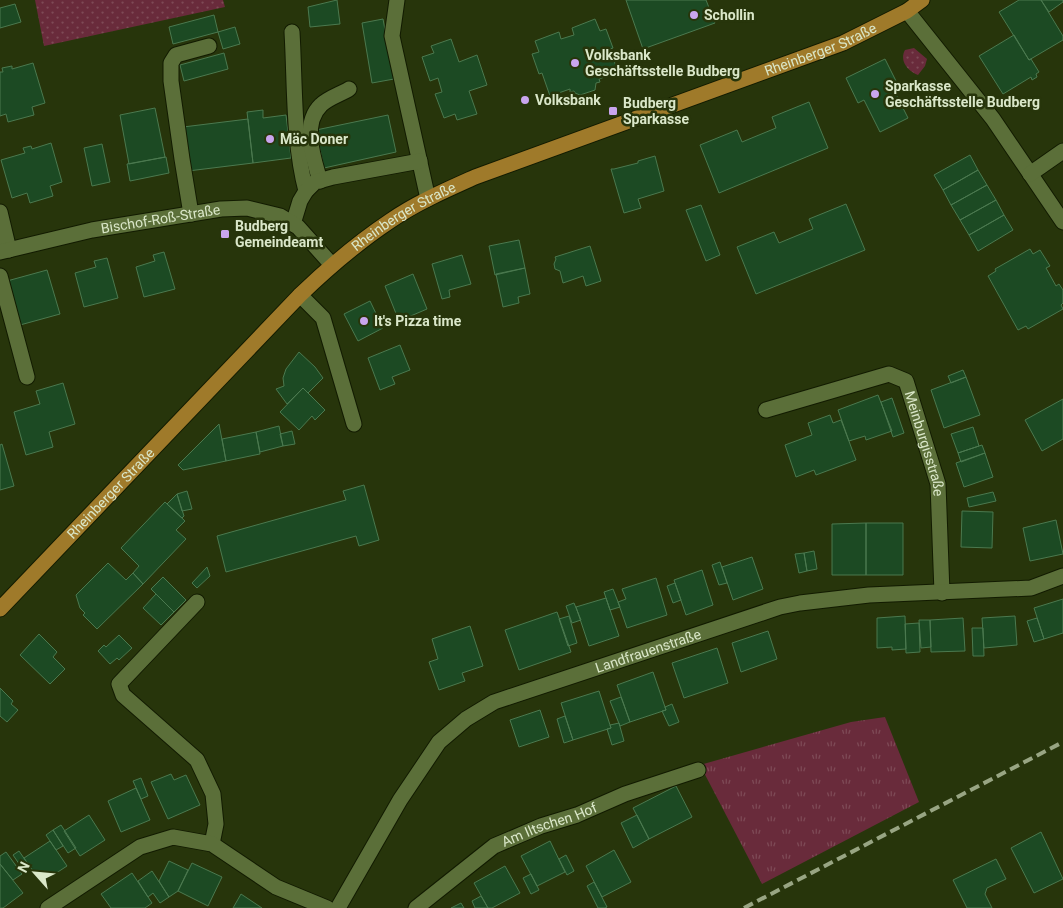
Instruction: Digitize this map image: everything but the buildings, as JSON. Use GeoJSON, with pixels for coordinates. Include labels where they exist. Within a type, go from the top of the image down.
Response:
{"type":"FeatureCollection","features":[{"type":"Feature","properties":{"kind":"main road","name":"Rheinberger Straße"},"geometry":{"type":"LineString","coordinates":[[0,609],[300,295],[332,265],[391,220],[428,199],[476,177],[843,43],[907,11],[922,0]]}},
{"type":"Feature","properties":{"kind":"street"},"geometry":{"type":"LineString","coordinates":[[397,0],[392,36],[428,199]]}},
{"type":"Feature","properties":{"kind":"street"},"geometry":{"type":"LineString","coordinates":[[907,11],[993,119],[1063,222]]}},
{"type":"Feature","properties":{"kind":"street"},"geometry":{"type":"LineString","coordinates":[[292,32],[298,148],[306,191]]}},
{"type":"Feature","properties":{"kind":"street"},"geometry":{"type":"LineString","coordinates":[[191,214],[174,100],[171,63],[176,55],[209,46]]}},
{"type":"Feature","properties":{"kind":"street"},"geometry":{"type":"LineString","coordinates":[[320,181],[312,149],[311,133],[313,120],[321,105],[349,89]]}},
{"type":"Feature","properties":{"kind":"street"},"geometry":{"type":"LineString","coordinates":[[1030,174],[1063,151]]}},
{"type":"Feature","properties":{"kind":"street"},"geometry":{"type":"LineString","coordinates":[[293,224],[300,200],[315,182],[420,162]]}},
{"type":"Feature","properties":{"kind":"street","name":"Bischof-Roß-Straße"},"geometry":{"type":"LineString","coordinates":[[4,251],[92,230],[191,214],[247,208],[280,216],[298,227],[332,265]]}},
{"type":"Feature","properties":{"kind":"street"},"geometry":{"type":"LineString","coordinates":[[0,212],[4,251]]}},
{"type":"Feature","properties":{"kind":"street"},"geometry":{"type":"LineString","coordinates":[[0,276],[28,377]]}},
{"type":"Feature","properties":{"kind":"street"},"geometry":{"type":"LineString","coordinates":[[300,295],[323,318],[354,424]]}},
{"type":"Feature","properties":{"kind":"street","name":"Meinburgisstraße"},"geometry":{"type":"LineString","coordinates":[[766,410],[888,374],[906,381],[938,484],[942,593]]}},
{"type":"Feature","properties":{"kind":"street","name":"Landfrauenstraße"},"geometry":{"type":"LineString","coordinates":[[338,908],[400,800],[438,742],[466,719],[494,702],[800,602],[850,597],[1031,588],[1063,576]]}},
{"type":"Feature","properties":{"kind":"street"},"geometry":{"type":"LineString","coordinates":[[197,602],[119,684],[123,695],[197,760],[213,794],[216,824],[212,844]]}},
{"type":"Feature","properties":{"kind":"street","name":"Am Iltschen Hof"},"geometry":{"type":"LineString","coordinates":[[416,908],[494,846],[541,826],[578,815],[625,794],[698,770]]}},
{"type":"Feature","properties":{"kind":"street"},"geometry":{"type":"LineString","coordinates":[[48,908],[140,847],[173,836],[212,844],[276,887],[326,908]]}},
{"type":"Feature","properties":{"kind":"green space"},"geometry":{"type":"Polygon","coordinates":[[[35,0],[223,0],[225,7],[44,46],[35,0]]]}},
{"type":"Feature","properties":{"kind":"green space"},"geometry":{"type":"Polygon","coordinates":[[[914,48],[927,59],[925,66],[918,75],[908,68],[903,58],[905,50],[914,48]]]}},
{"type":"Feature","properties":{"kind":"green space"},"geometry":{"type":"Polygon","coordinates":[[[885,717],[919,802],[762,884],[700,765],[851,722],[885,717]]]}},
{"type":"Feature","properties":{"kind":"railway"},"geometry":{"type":"LineString","coordinates":[[744,908],[1063,742]]}},
{"type":"Feature","properties":{"kind":"place","name":"Schollin"},"geometry":{"type":"Point","coordinates":[694,15]}},
{"type":"Feature","properties":{"kind":"place","name":"Volksbank Geschäftsstelle Budberg"},"geometry":{"type":"Point","coordinates":[575,63]}},
{"type":"Feature","properties":{"kind":"place","name":"Sparkasse Geschäftsstelle Budberg"},"geometry":{"type":"Point","coordinates":[875,94]}},
{"type":"Feature","properties":{"kind":"place","name":"Volksbank"},"geometry":{"type":"Point","coordinates":[525,100]}},
{"type":"Feature","properties":{"kind":"place","name":"Budberg Sparkasse"},"geometry":{"type":"Point","coordinates":[613,111]}},
{"type":"Feature","properties":{"kind":"place","name":"Mäc Doner"},"geometry":{"type":"Point","coordinates":[270,139]}},
{"type":"Feature","properties":{"kind":"place","name":"Budberg Gemeindeamt"},"geometry":{"type":"Point","coordinates":[225,234]}},
{"type":"Feature","properties":{"kind":"place","name":"It's Pizza time"},"geometry":{"type":"Point","coordinates":[364,321]}}]}
